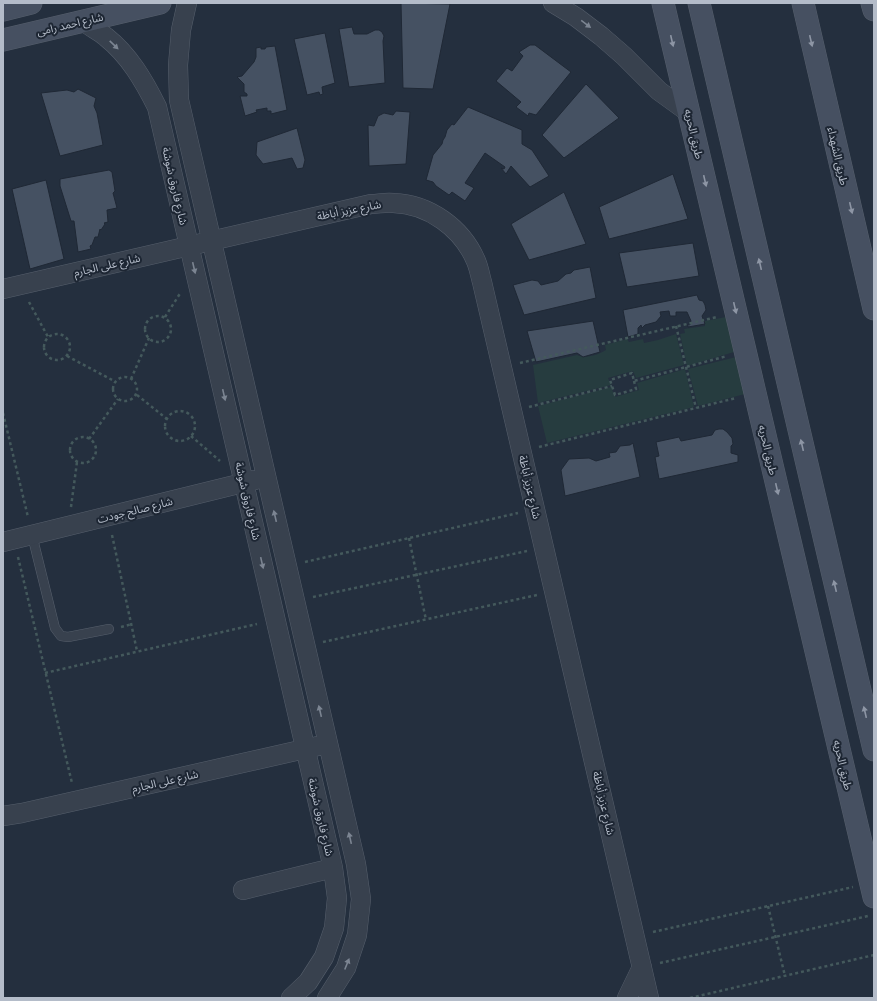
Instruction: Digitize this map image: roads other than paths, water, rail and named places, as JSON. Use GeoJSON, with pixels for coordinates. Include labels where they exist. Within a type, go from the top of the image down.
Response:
{"type":"FeatureCollection","features":[{"type":"Feature","properties":{"kind":"street"},"geometry":{"type":"LineString","coordinates":[[3,10],[31,3]]}},
{"type":"Feature","properties":{"kind":"street","name":"شارع احمد رامى"},"geometry":{"type":"LineString","coordinates":[[3,40],[80,12],[160,3]]}},
{"type":"Feature","properties":{"kind":"street","name":"شارع فاروق شوشة"},"geometry":{"type":"LineString","coordinates":[[187,3],[181,30],[178,65],[179,100],[356,864],[361,899],[358,935],[346,968],[327,998]]}},
{"type":"Feature","properties":{"kind":"street"},"geometry":{"type":"LineString","coordinates":[[554,3],[601,36],[660,91],[688,112]]}},
{"type":"Feature","properties":{"kind":"street","name":"طريق الحريه"},"geometry":{"type":"LineString","coordinates":[[663,3],[872,890]]}},
{"type":"Feature","properties":{"kind":"street"},"geometry":{"type":"LineString","coordinates":[[699,3],[874,750]]}},
{"type":"Feature","properties":{"kind":"street","name":"طريق الشهداء"},"geometry":{"type":"LineString","coordinates":[[802,3],[874,309]]}},
{"type":"Feature","properties":{"kind":"street"},"geometry":{"type":"LineString","coordinates":[[872,3],[874,10]]}},
{"type":"Feature","properties":{"kind":"street","name":"شارع فاروق شوشة"},"geometry":{"type":"LineString","coordinates":[[80,12],[127,58],[144,81],[157,106],[333,868],[337,898],[334,928],[324,957],[308,982],[291,998]]}},
{"type":"Feature","properties":{"kind":"street","name":"شارع عزيز أباظة"},"geometry":{"type":"LineString","coordinates":[[212,241],[371,204],[393,202],[414,206],[434,214],[452,226],[466,242],[476,261],[502,367],[649,998]]}},
{"type":"Feature","properties":{"kind":"street","name":"شارع على الجارم"},"geometry":{"type":"LineString","coordinates":[[11,287],[212,241]]}},
{"type":"Feature","properties":{"kind":"street","name":"شارع صالح جودت"},"geometry":{"type":"LineString","coordinates":[[8,540],[266,478]]}},
{"type":"Feature","properties":{"kind":"street","name":"شارع على الجارم"},"geometry":{"type":"LineString","coordinates":[[3,816],[22,814],[328,744]]}},
{"type":"Feature","properties":{"kind":"street"},"geometry":{"type":"LineString","coordinates":[[243,890],[333,868]]}},
{"type":"Feature","properties":{"kind":"street"},"geometry":{"type":"LineString","coordinates":[[627,998],[642,968]]}},
{"type":"Feature","properties":{"kind":"lane"},"geometry":{"type":"LineString","coordinates":[[32,535],[55,628],[61,636],[68,637],[109,629]]}}]}
